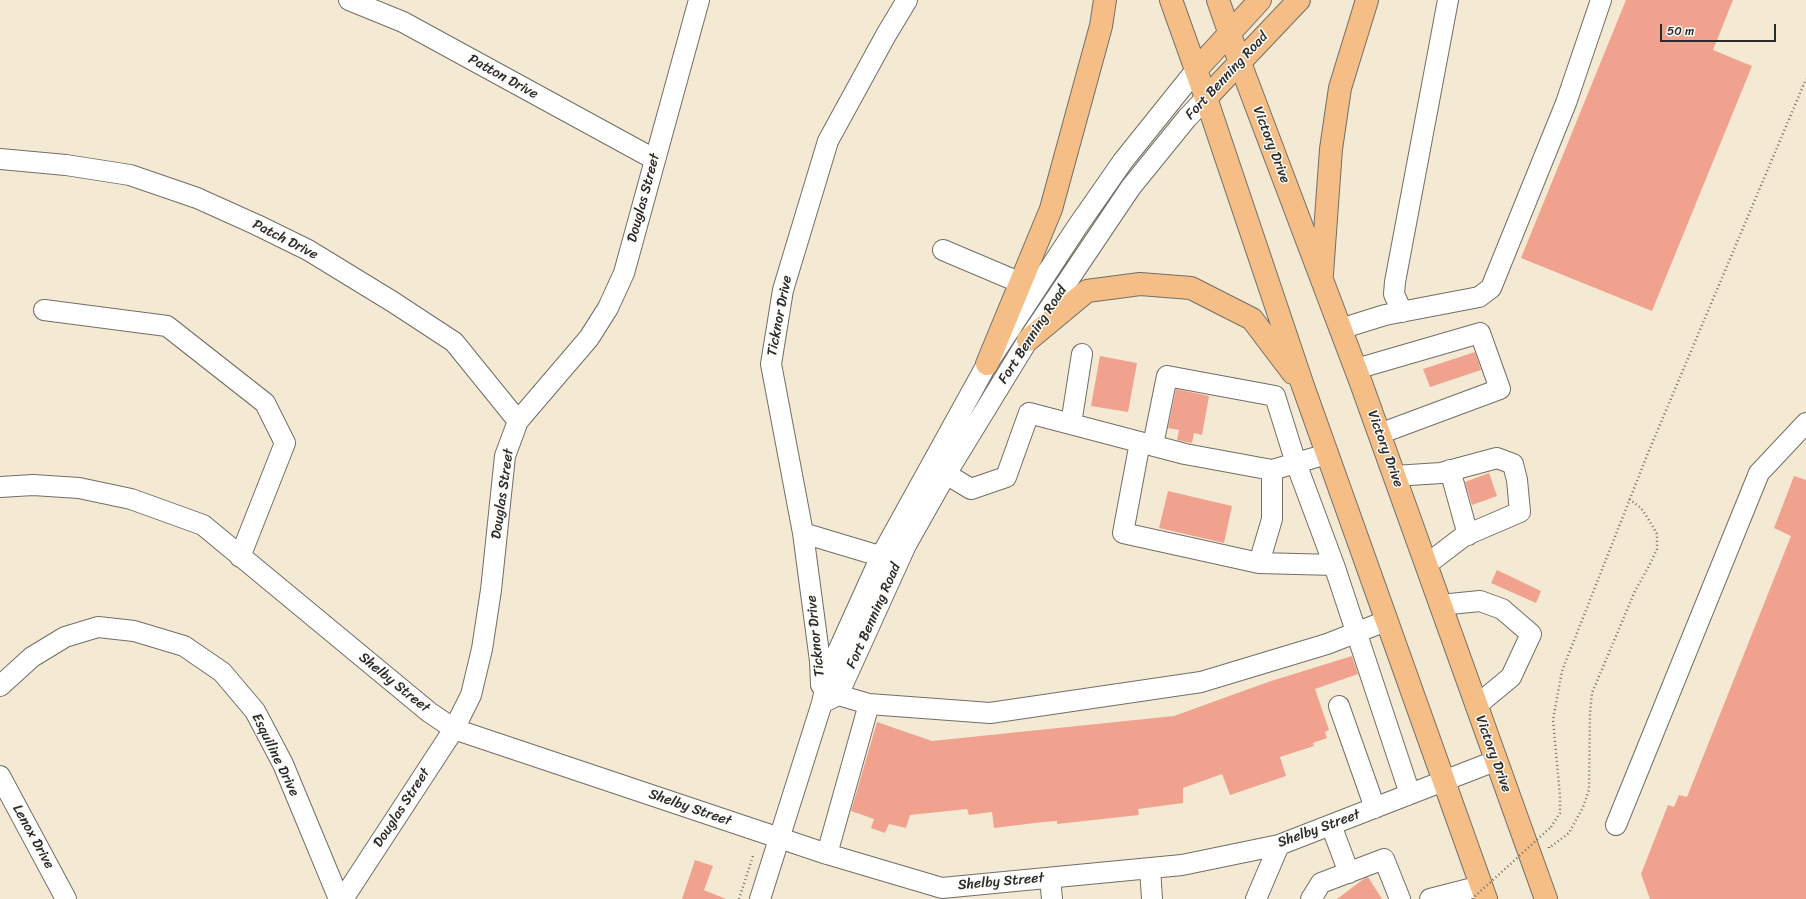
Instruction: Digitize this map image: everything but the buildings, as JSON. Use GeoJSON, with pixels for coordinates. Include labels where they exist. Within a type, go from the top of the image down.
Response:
{"type":"FeatureCollection","features":[{"type":"Feature","properties":{"kind":"main road"},"geometry":{"type":"LineString","coordinates":[[987,364],[1051,209],[1102,26],[1105,0]]}},
{"type":"Feature","properties":{"kind":"main road"},"geometry":{"type":"LineString","coordinates":[[1171,0],[1206,98],[1303,386],[1443,782],[1480,895]]}},
{"type":"Feature","properties":{"kind":"main road","name":"Victory Drive"},"geometry":{"type":"LineString","coordinates":[[1218,0],[1240,63],[1356,369],[1546,899]]}},
{"type":"Feature","properties":{"kind":"main road","name":"Fort Benning Road"},"geometry":{"type":"LineString","coordinates":[[1196,70],[1260,0]]}},
{"type":"Feature","properties":{"kind":"main road","name":"Fort Benning Road"},"geometry":{"type":"LineString","coordinates":[[1206,98],[1299,0]]}},
{"type":"Feature","properties":{"kind":"main road"},"geometry":{"type":"LineString","coordinates":[[1322,281],[1331,149],[1340,88],[1367,0]]}},
{"type":"Feature","properties":{"kind":"main road"},"geometry":{"type":"LineString","coordinates":[[1028,340],[1087,291],[1140,284],[1191,288],[1252,319],[1303,386]]}},
{"type":"Feature","properties":{"kind":"street","name":"Patton Drive"},"geometry":{"type":"LineString","coordinates":[[349,0],[403,22],[654,159]]}},
{"type":"Feature","properties":{"kind":"street","name":"Douglas Street"},"geometry":{"type":"LineString","coordinates":[[343,899],[454,729],[471,695],[482,649],[491,590],[505,456],[518,421],[588,338],[608,308],[624,273],[654,159],[699,0]]}},
{"type":"Feature","properties":{"kind":"street","name":"Ticknor Drive"},"geometry":{"type":"LineString","coordinates":[[830,699],[820,661],[803,533],[771,364],[783,290],[828,141],[886,35],[907,0]]}},
{"type":"Feature","properties":{"kind":"street"},"geometry":{"type":"LineString","coordinates":[[1402,312],[1394,294],[1395,282],[1448,0]]}},
{"type":"Feature","properties":{"kind":"street"},"geometry":{"type":"LineString","coordinates":[[1340,329],[1402,312],[1479,297],[1491,288],[1566,103],[1601,0]]}},
{"type":"Feature","properties":{"kind":"street","name":"Fort Benning Road"},"geometry":{"type":"LineString","coordinates":[[760,899],[779,837],[830,699],[829,672],[890,559],[987,364],[1077,227],[1123,161],[1196,70]]}},
{"type":"Feature","properties":{"kind":"street","name":"Fort Benning Road"},"geometry":{"type":"LineString","coordinates":[[890,559],[906,545],[946,474],[1028,340],[1131,187],[1187,118],[1206,98]]}},
{"type":"Feature","properties":{"kind":"street","name":"Patch Drive"},"geometry":{"type":"LineString","coordinates":[[0,159],[66,165],[130,175],[197,198],[289,240],[394,302],[454,342],[518,421]]}},
{"type":"Feature","properties":{"kind":"street"},"geometry":{"type":"LineString","coordinates":[[943,250],[1021,283]]}},
{"type":"Feature","properties":{"kind":"street"},"geometry":{"type":"LineString","coordinates":[[44,310],[167,326],[265,403],[285,443],[240,557]]}},
{"type":"Feature","properties":{"kind":"street"},"geometry":{"type":"LineString","coordinates":[[1356,369],[1480,333],[1500,389],[1379,434]]}},
{"type":"Feature","properties":{"kind":"street"},"geometry":{"type":"LineString","coordinates":[[1071,424],[1082,354]]}},
{"type":"Feature","properties":{"kind":"street"},"geometry":{"type":"LineString","coordinates":[[1334,565],[1259,563],[1123,533],[1167,376],[1275,396],[1296,463],[1334,565],[1410,794]]}},
{"type":"Feature","properties":{"kind":"street"},"geometry":{"type":"LineString","coordinates":[[946,474],[971,489],[1006,477],[1029,413],[1185,454],[1272,470],[1327,454]]}},
{"type":"Feature","properties":{"kind":"street"},"geometry":{"type":"LineString","coordinates":[[1616,825],[1759,473],[1806,423]]}},
{"type":"Feature","properties":{"kind":"street"},"geometry":{"type":"LineString","coordinates":[[1394,476],[1441,473],[1496,458],[1512,464],[1518,480],[1520,512],[1468,535],[1426,565]]}},
{"type":"Feature","properties":{"kind":"street"},"geometry":{"type":"LineString","coordinates":[[1259,563],[1272,519],[1272,470]]}},
{"type":"Feature","properties":{"kind":"street"},"geometry":{"type":"LineString","coordinates":[[1450,470],[1468,535]]}},
{"type":"Feature","properties":{"kind":"street","name":"Shelby Street"},"geometry":{"type":"LineString","coordinates":[[0,487],[33,485],[79,488],[131,499],[203,525],[429,712],[454,729],[779,837],[940,893],[1050,878],[1182,865],[1279,845],[1443,782],[1495,760]]}},
{"type":"Feature","properties":{"kind":"street"},"geometry":{"type":"LineString","coordinates":[[803,533],[890,559]]}},
{"type":"Feature","properties":{"kind":"street"},"geometry":{"type":"LineString","coordinates":[[1440,605],[1480,601],[1502,609],[1531,634],[1511,677],[1476,706]]}},
{"type":"Feature","properties":{"kind":"street"},"geometry":{"type":"LineString","coordinates":[[830,699],[870,704],[990,713],[1185,685],[1208,680],[1327,644],[1386,621]]}},
{"type":"Feature","properties":{"kind":"street","name":"Esquiline Drive"},"geometry":{"type":"LineString","coordinates":[[0,686],[32,657],[65,637],[98,627],[134,632],[184,646],[222,672],[255,711],[283,764],[339,899]]}},
{"type":"Feature","properties":{"kind":"street"},"geometry":{"type":"LineString","coordinates":[[827,854],[870,704]]}},
{"type":"Feature","properties":{"kind":"street"},"geometry":{"type":"LineString","coordinates":[[1339,706],[1375,808]]}},
{"type":"Feature","properties":{"kind":"street","name":"Lenox Drive"},"geometry":{"type":"LineString","coordinates":[[0,776],[66,899]]}},
{"type":"Feature","properties":{"kind":"street"},"geometry":{"type":"LineString","coordinates":[[1331,825],[1349,873]]}},
{"type":"Feature","properties":{"kind":"street"},"geometry":{"type":"LineString","coordinates":[[1256,899],[1279,845]]}},
{"type":"Feature","properties":{"kind":"street"},"geometry":{"type":"LineString","coordinates":[[1311,899],[1322,883],[1384,859],[1400,899]]}},
{"type":"Feature","properties":{"kind":"street"},"geometry":{"type":"LineString","coordinates":[[1150,868],[1152,899]]}},
{"type":"Feature","properties":{"kind":"street"},"geometry":{"type":"LineString","coordinates":[[1050,878],[1052,899]]}},
{"type":"Feature","properties":{"kind":"street"},"geometry":{"type":"LineString","coordinates":[[1430,899],[1480,895]]}},
{"type":"Feature","properties":{"kind":"path"},"geometry":{"type":"LineString","coordinates":[[1480,895],[1551,827],[1560,813],[1560,796],[1553,720],[1562,671],[1629,499],[1806,79]]}},
{"type":"Feature","properties":{"kind":"path"},"geometry":{"type":"LineString","coordinates":[[1541,827],[1549,848],[1569,833],[1583,808],[1589,790],[1590,713],[1592,693],[1635,591],[1650,566],[1657,549],[1657,534],[1641,508],[1629,499]]}},
{"type":"Feature","properties":{"kind":"path"},"geometry":{"type":"LineString","coordinates":[[739,899],[757,846],[758,830]]}}]}
